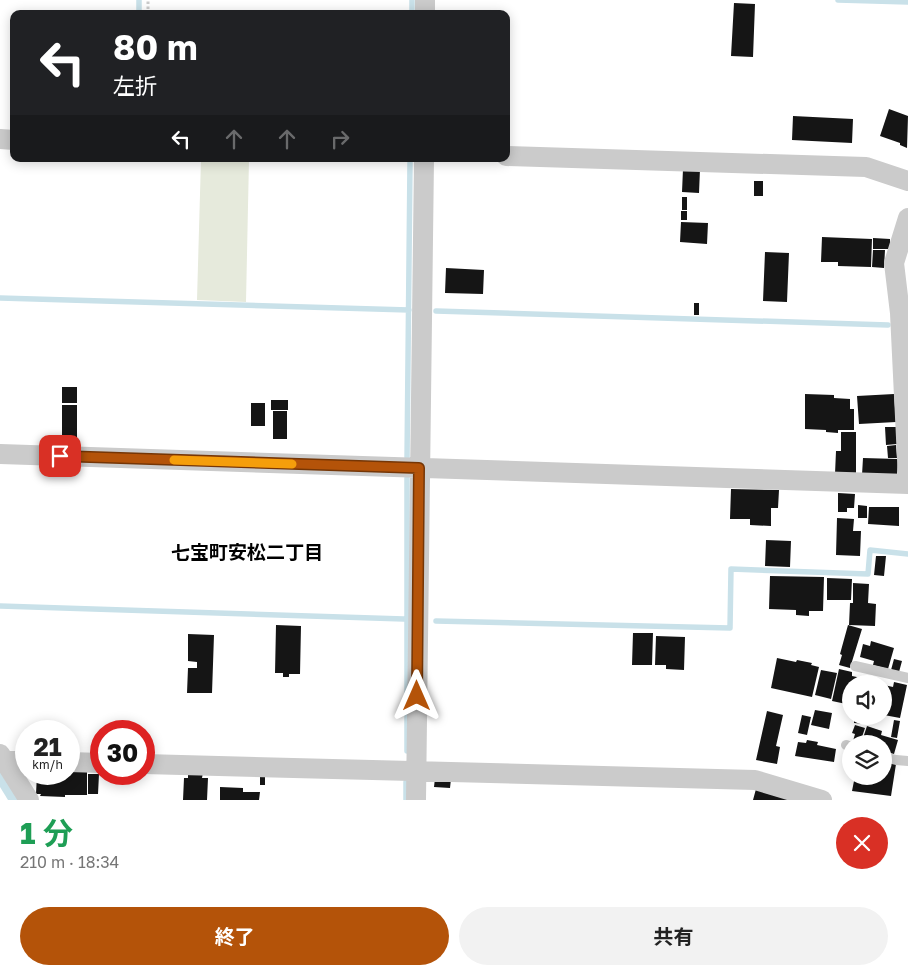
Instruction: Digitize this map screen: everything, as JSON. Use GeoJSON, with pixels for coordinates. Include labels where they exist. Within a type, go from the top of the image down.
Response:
{"type":"FeatureCollection","features":[{"type":"Feature","properties":{"kind":"street"},"geometry":{"type":"LineString","coordinates":[[510,156],[866,168],[908,181]]}},
{"type":"Feature","properties":{"kind":"street"},"geometry":{"type":"LineString","coordinates":[[416,800],[424,162]]}},
{"type":"Feature","properties":{"kind":"street"},"geometry":{"type":"LineString","coordinates":[[908,218],[894,263],[904,313],[908,480]]}},
{"type":"Feature","properties":{"kind":"street"},"geometry":{"type":"LineString","coordinates":[[0,454],[908,484]]}},
{"type":"Feature","properties":{"kind":"street"},"geometry":{"type":"LineString","coordinates":[[2,757],[15,759]]}},
{"type":"Feature","properties":{"kind":"street"},"geometry":{"type":"LineString","coordinates":[[2,757],[29,800]]}},
{"type":"Feature","properties":{"kind":"street"},"geometry":{"type":"LineString","coordinates":[[155,764],[754,780],[822,800]]}},
{"type":"Feature","properties":{"kind":"lane"},"geometry":{"type":"LineString","coordinates":[[855,666],[908,678]]}},
{"type":"Feature","properties":{"kind":"lane"},"geometry":{"type":"LineString","coordinates":[[892,759],[908,761]]}},
{"type":"Feature","properties":{"kind":"shaded area"},"geometry":{"type":"Polygon","coordinates":[[[201,162],[249,162],[246,302],[197,300],[201,162]]]}},
{"type":"Feature","properties":{"kind":"water"},"geometry":{"type":"Polygon","coordinates":[[[0,767],[21,800],[8,800],[0,787],[0,767]]]}},
{"type":"Feature","properties":{"kind":"building"},"geometry":{"type":"Polygon","coordinates":[[[734,3],[755,4],[753,57],[731,56],[734,3]]]}},
{"type":"Feature","properties":{"kind":"building"},"geometry":{"type":"Polygon","coordinates":[[[889,109],[908,116],[907,148],[900,145],[900,143],[880,136],[889,109]]]}},
{"type":"Feature","properties":{"kind":"building"},"geometry":{"type":"Polygon","coordinates":[[[793,116],[853,119],[852,143],[792,140],[793,116]]]}},
{"type":"Feature","properties":{"kind":"building"},"geometry":{"type":"Polygon","coordinates":[[[683,169],[700,169],[699,193],[682,192],[683,169]]]}},
{"type":"Feature","properties":{"kind":"building"},"geometry":{"type":"Polygon","coordinates":[[[754,181],[763,181],[763,196],[754,196],[754,181]]]}},
{"type":"Feature","properties":{"kind":"building"},"geometry":{"type":"Polygon","coordinates":[[[682,197],[687,197],[687,210],[682,210],[682,197]]]}},
{"type":"Feature","properties":{"kind":"building"},"geometry":{"type":"Polygon","coordinates":[[[681,211],[687,211],[687,220],[681,220],[681,211]]]}},
{"type":"Feature","properties":{"kind":"building"},"geometry":{"type":"Polygon","coordinates":[[[681,222],[708,223],[707,244],[680,242],[681,222]]]}},
{"type":"Feature","properties":{"kind":"building"},"geometry":{"type":"Polygon","coordinates":[[[822,237],[872,239],[871,267],[838,266],[838,262],[821,262],[822,237]]]}},
{"type":"Feature","properties":{"kind":"building"},"geometry":{"type":"Polygon","coordinates":[[[873,238],[890,239],[890,249],[873,249],[873,238]]]}},
{"type":"Feature","properties":{"kind":"building"},"geometry":{"type":"Polygon","coordinates":[[[873,250],[885,250],[884,268],[872,267],[873,250]]]}},
{"type":"Feature","properties":{"kind":"building"},"geometry":{"type":"Polygon","coordinates":[[[765,252],[789,253],[787,302],[763,301],[765,252]]]}},
{"type":"Feature","properties":{"kind":"building"},"geometry":{"type":"Polygon","coordinates":[[[446,268],[484,270],[483,294],[445,293],[446,268]]]}},
{"type":"Feature","properties":{"kind":"building"},"geometry":{"type":"Polygon","coordinates":[[[694,303],[699,303],[699,315],[694,315],[694,303]]]}},
{"type":"Feature","properties":{"kind":"building"},"geometry":{"type":"Polygon","coordinates":[[[62,387],[77,387],[77,403],[62,403],[62,387]]]}},
{"type":"Feature","properties":{"kind":"building"},"geometry":{"type":"Polygon","coordinates":[[[805,394],[834,395],[834,398],[850,399],[850,409],[854,409],[854,430],[838,430],[838,433],[826,432],[826,430],[805,429],[805,394]]]}},
{"type":"Feature","properties":{"kind":"building"},"geometry":{"type":"Polygon","coordinates":[[[894,394],[896,422],[859,424],[857,396],[894,394]]]}},
{"type":"Feature","properties":{"kind":"building"},"geometry":{"type":"Polygon","coordinates":[[[271,400],[288,400],[288,410],[271,410],[271,400]]]}},
{"type":"Feature","properties":{"kind":"building"},"geometry":{"type":"Polygon","coordinates":[[[251,403],[265,403],[265,426],[251,426],[251,403]]]}},
{"type":"Feature","properties":{"kind":"building"},"geometry":{"type":"Polygon","coordinates":[[[62,405],[77,405],[77,445],[62,445],[62,405]]]}},
{"type":"Feature","properties":{"kind":"building"},"geometry":{"type":"Polygon","coordinates":[[[273,411],[287,411],[287,439],[273,439],[273,411]]]}},
{"type":"Feature","properties":{"kind":"building"},"geometry":{"type":"Polygon","coordinates":[[[885,427],[896,427],[897,444],[886,445],[885,427]]]}},
{"type":"Feature","properties":{"kind":"building"},"geometry":{"type":"Polygon","coordinates":[[[841,432],[856,432],[856,474],[835,474],[836,451],[841,451],[841,432]]]}},
{"type":"Feature","properties":{"kind":"building"},"geometry":{"type":"Polygon","coordinates":[[[896,445],[897,458],[888,458],[887,446],[896,445]]]}},
{"type":"Feature","properties":{"kind":"building"},"geometry":{"type":"Polygon","coordinates":[[[863,458],[898,459],[897,476],[862,475],[863,458]]]}},
{"type":"Feature","properties":{"kind":"building"},"geometry":{"type":"Polygon","coordinates":[[[731,489],[779,490],[778,508],[771,508],[771,526],[750,525],[750,519],[730,519],[731,489]]]}},
{"type":"Feature","properties":{"kind":"building"},"geometry":{"type":"Polygon","coordinates":[[[838,493],[855,494],[854,508],[847,508],[847,512],[838,512],[838,493]]]}},
{"type":"Feature","properties":{"kind":"building"},"geometry":{"type":"Polygon","coordinates":[[[858,505],[867,506],[867,518],[858,518],[858,505]]]}},
{"type":"Feature","properties":{"kind":"building"},"geometry":{"type":"Polygon","coordinates":[[[869,507],[899,507],[899,526],[868,524],[869,507]]]}},
{"type":"Feature","properties":{"kind":"building"},"geometry":{"type":"Polygon","coordinates":[[[837,518],[854,519],[853,531],[861,531],[860,556],[836,555],[837,518]]]}},
{"type":"Feature","properties":{"kind":"building"},"geometry":{"type":"Polygon","coordinates":[[[766,540],[791,541],[790,567],[765,566],[766,540]]]}},
{"type":"Feature","properties":{"kind":"building"},"geometry":{"type":"Polygon","coordinates":[[[876,556],[886,556],[884,576],[874,575],[876,556]]]}},
{"type":"Feature","properties":{"kind":"building"},"geometry":{"type":"Polygon","coordinates":[[[770,576],[824,577],[823,611],[809,611],[809,616],[796,615],[796,610],[769,609],[770,576]]]}},
{"type":"Feature","properties":{"kind":"building"},"geometry":{"type":"Polygon","coordinates":[[[827,578],[852,579],[851,600],[827,600],[827,578]]]}},
{"type":"Feature","properties":{"kind":"building"},"geometry":{"type":"Polygon","coordinates":[[[853,583],[869,584],[868,603],[876,604],[875,626],[849,625],[850,603],[853,603],[853,583]]]}},
{"type":"Feature","properties":{"kind":"building"},"geometry":{"type":"Polygon","coordinates":[[[276,625],[301,626],[300,674],[289,674],[289,677],[283,677],[283,673],[275,673],[276,625]]]}},
{"type":"Feature","properties":{"kind":"building"},"geometry":{"type":"Polygon","coordinates":[[[848,625],[862,629],[850,668],[839,665],[848,625]]]}},
{"type":"Feature","properties":{"kind":"building"},"geometry":{"type":"Polygon","coordinates":[[[633,633],[653,633],[652,665],[632,665],[633,633]]]}},
{"type":"Feature","properties":{"kind":"building"},"geometry":{"type":"Polygon","coordinates":[[[188,634],[214,635],[212,693],[187,693],[188,668],[197,668],[197,662],[188,661],[188,634]]]}},
{"type":"Feature","properties":{"kind":"building"},"geometry":{"type":"Polygon","coordinates":[[[656,636],[685,637],[684,670],[666,669],[666,665],[655,665],[656,636]]]}},
{"type":"Feature","properties":{"kind":"building"},"geometry":{"type":"Polygon","coordinates":[[[871,641],[894,648],[888,669],[873,665],[874,661],[860,657],[863,644],[870,646],[871,641]]]}},
{"type":"Feature","properties":{"kind":"building"},"geometry":{"type":"Polygon","coordinates":[[[777,658],[812,663],[811,665],[819,667],[812,697],[771,688],[777,658]]]}},
{"type":"Feature","properties":{"kind":"building"},"geometry":{"type":"Polygon","coordinates":[[[894,659],[902,661],[899,672],[891,670],[894,659]]]}},
{"type":"Feature","properties":{"kind":"building"},"geometry":{"type":"Polygon","coordinates":[[[839,669],[852,672],[852,675],[842,675],[842,703],[832,701],[839,669]]]}},
{"type":"Feature","properties":{"kind":"building"},"geometry":{"type":"Polygon","coordinates":[[[821,670],[837,673],[831,699],[815,695],[821,670]]]}},
{"type":"Feature","properties":{"kind":"building"},"geometry":{"type":"Polygon","coordinates":[[[894,682],[907,685],[900,718],[892,716],[894,682]]]}},
{"type":"Feature","properties":{"kind":"building"},"geometry":{"type":"Polygon","coordinates":[[[815,710],[832,713],[829,729],[811,725],[815,710]]]}},
{"type":"Feature","properties":{"kind":"building"},"geometry":{"type":"Polygon","coordinates":[[[767,711],[783,715],[776,746],[780,747],[777,764],[756,760],[767,711]]]}},
{"type":"Feature","properties":{"kind":"building"},"geometry":{"type":"Polygon","coordinates":[[[802,715],[811,717],[807,735],[798,733],[802,715]]]}},
{"type":"Feature","properties":{"kind":"building"},"geometry":{"type":"Polygon","coordinates":[[[894,720],[900,721],[897,738],[892,737],[894,720]]]}},
{"type":"Feature","properties":{"kind":"building"},"geometry":{"type":"Polygon","coordinates":[[[855,725],[865,728],[863,735],[852,733],[855,725]]]}},
{"type":"Feature","properties":{"kind":"building"},"geometry":{"type":"Polygon","coordinates":[[[867,726],[882,731],[881,735],[864,735],[867,726]]]}},
{"type":"Feature","properties":{"kind":"building"},"geometry":{"type":"Polygon","coordinates":[[[892,738],[898,740],[894,754],[892,753],[892,738]]]}},
{"type":"Feature","properties":{"kind":"building"},"geometry":{"type":"Polygon","coordinates":[[[807,740],[818,742],[817,745],[836,749],[834,762],[795,756],[798,742],[806,743],[807,740]]]}},
{"type":"Feature","properties":{"kind":"building"},"geometry":{"type":"Polygon","coordinates":[[[892,764],[896,764],[891,796],[852,791],[853,785],[892,785],[892,764]]]}},
{"type":"Feature","properties":{"kind":"building"},"geometry":{"type":"Polygon","coordinates":[[[80,771],[87,771],[87,795],[65,795],[65,797],[40,796],[41,794],[36,794],[36,785],[80,785],[80,771]]]}},
{"type":"Feature","properties":{"kind":"building"},"geometry":{"type":"Polygon","coordinates":[[[188,772],[203,773],[202,778],[208,778],[207,800],[183,800],[184,778],[188,778],[188,772]]]}},
{"type":"Feature","properties":{"kind":"building"},"geometry":{"type":"Polygon","coordinates":[[[88,774],[90,774],[90,785],[98,785],[98,794],[88,794],[88,774]]]}},
{"type":"Feature","properties":{"kind":"building"},"geometry":{"type":"Polygon","coordinates":[[[260,777],[265,777],[265,785],[260,785],[260,777]]]}},
{"type":"Feature","properties":{"kind":"building"},"geometry":{"type":"Polygon","coordinates":[[[435,778],[451,779],[450,788],[434,787],[435,778]]]}},
{"type":"Feature","properties":{"kind":"building"},"geometry":{"type":"Polygon","coordinates":[[[220,787],[243,788],[243,792],[260,792],[259,800],[220,800],[220,787]]]}},
{"type":"Feature","properties":{"kind":"building"},"geometry":{"type":"Polygon","coordinates":[[[756,789],[800,800],[753,800],[756,789]]]}},
{"type":"Feature","properties":{"kind":"waterway"},"geometry":{"type":"LineString","coordinates":[[139,0],[139,10]]}},
{"type":"Feature","properties":{"kind":"waterway"},"geometry":{"type":"LineString","coordinates":[[412,0],[412,10]]}},
{"type":"Feature","properties":{"kind":"waterway"},"geometry":{"type":"LineString","coordinates":[[838,0],[908,2]]}},
{"type":"Feature","properties":{"kind":"waterway"},"geometry":{"type":"LineString","coordinates":[[407,460],[410,163]]}},
{"type":"Feature","properties":{"kind":"waterway"},"geometry":{"type":"LineString","coordinates":[[0,298],[409,310]]}},
{"type":"Feature","properties":{"kind":"waterway"},"geometry":{"type":"LineString","coordinates":[[436,311],[888,325]]}},
{"type":"Feature","properties":{"kind":"waterway"},"geometry":{"type":"LineString","coordinates":[[407,478],[407,751]]}},
{"type":"Feature","properties":{"kind":"waterway"},"geometry":{"type":"LineString","coordinates":[[436,621],[730,628],[731,569],[868,574],[870,550],[908,554]]}},
{"type":"Feature","properties":{"kind":"waterway"},"geometry":{"type":"LineString","coordinates":[[0,606],[404,619]]}},
{"type":"Feature","properties":{"kind":"waterway"},"geometry":{"type":"LineString","coordinates":[[406,782],[406,800]]}},
{"type":"Feature","properties":{"kind":"slow traffic"},"geometry":{"type":"LineString","coordinates":[[174,460],[292,464]]}},
{"type":"Feature","properties":{"kind":"district","name":"七宝町安松二丁目"},"geometry":{"type":"Point","coordinates":[247,552]}},
{"type":"Feature","properties":{"kind":"route"},"geometry":{"type":"LineString","coordinates":[[60,456],[419,468],[417,696]]}}]}
